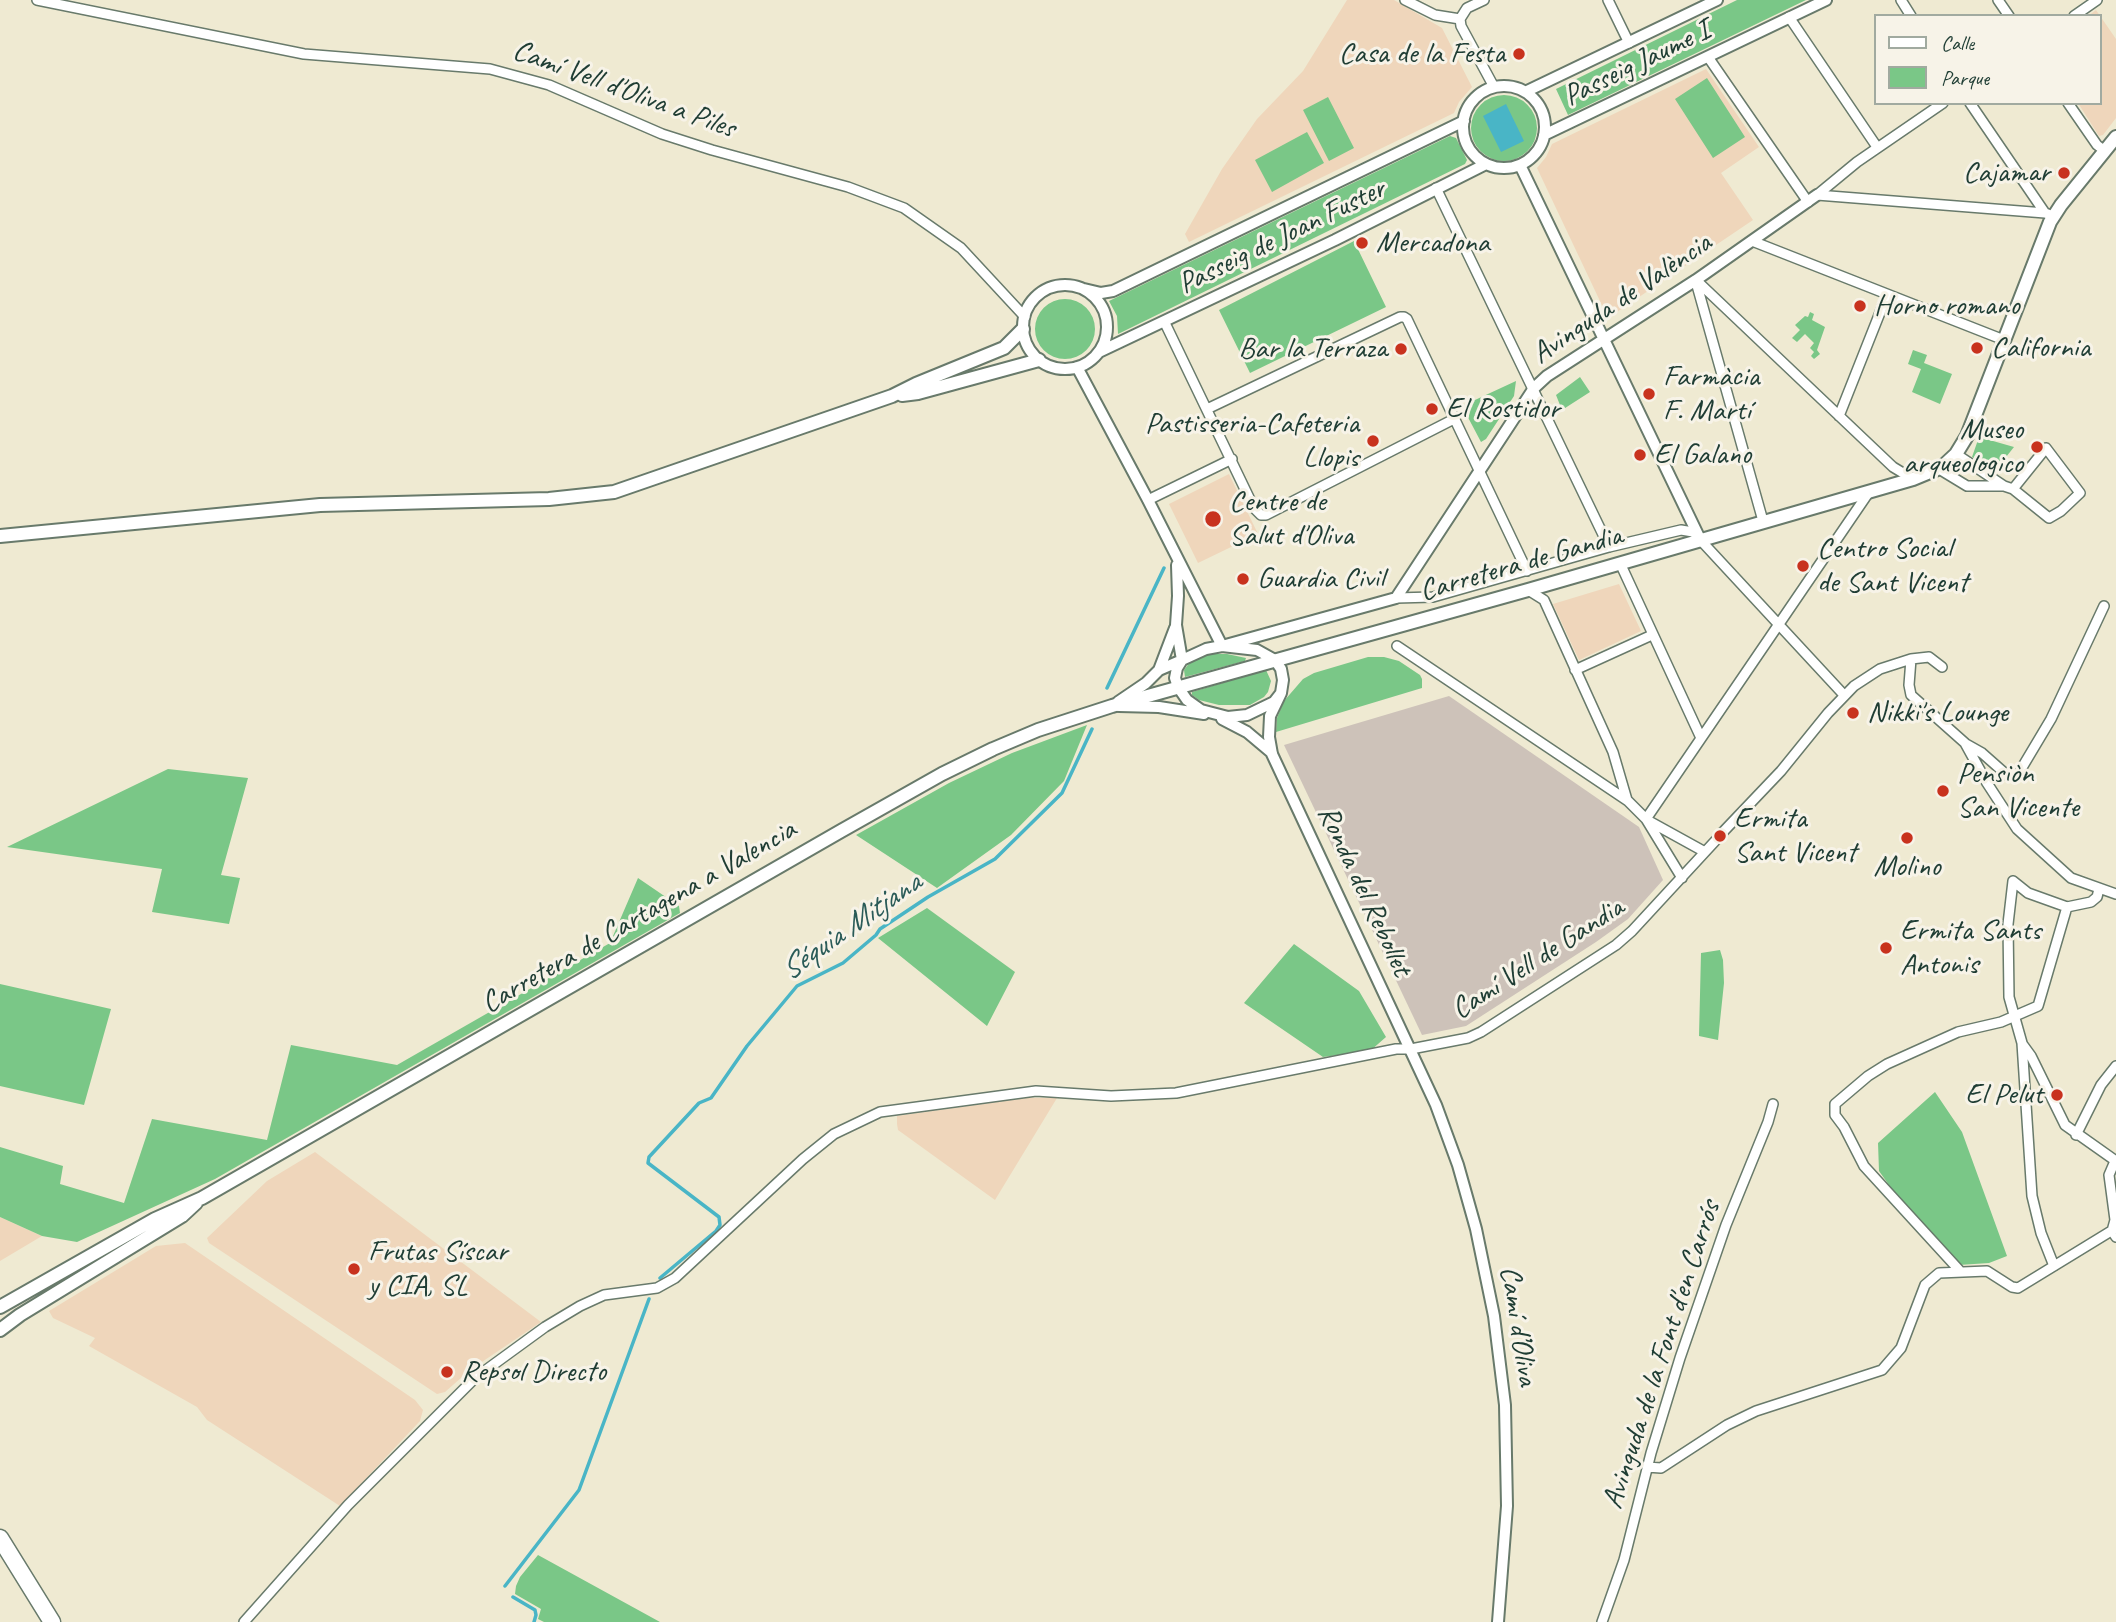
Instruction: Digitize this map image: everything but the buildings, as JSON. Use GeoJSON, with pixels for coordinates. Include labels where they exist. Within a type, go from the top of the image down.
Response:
{"type":"FeatureCollection","features":[{"type":"Feature","properties":{"kind":"highway"},"geometry":{"type":"LineString","coordinates":[[0,1527],[52,1622]]}},
{"type":"Feature","properties":{"kind":"highway"},"geometry":{"type":"LineString","coordinates":[[0,1538],[19,1565]]}},
{"type":"Feature","properties":{"kind":"main road"},"geometry":{"type":"LineString","coordinates":[[1939,469],[1956,454],[1966,436],[2049,214],[2116,137]]}},
{"type":"Feature","properties":{"kind":"main road"},"geometry":{"type":"LineString","coordinates":[[0,536],[320,505],[549,499],[604,494],[641,484],[892,396],[1004,348],[1024,323]]}},
{"type":"Feature","properties":{"kind":"main road"},"geometry":{"type":"LineString","coordinates":[[892,396],[918,393],[1039,360]]}},
{"type":"Feature","properties":{"kind":"main road","name":"Carretera de Gandia"},"geometry":{"type":"LineString","coordinates":[[1112,705],[1620,563],[1696,533],[1763,521],[1913,479],[1939,469]]}},
{"type":"Feature","properties":{"kind":"main road","name":"Carretera de Cartagena a Valencia"},"geometry":{"type":"LineString","coordinates":[[0,1307],[155,1219],[202,1198],[942,774],[1038,730],[1112,705]]}},
{"type":"Feature","properties":{"kind":"main road","name":"Carretera de Cartagena a Valencia"},"geometry":{"type":"LineString","coordinates":[[0,1330],[181,1216],[202,1198]]}},
{"type":"Feature","properties":{"kind":"street","name":"Camí Vell d'Oliva a Piles"},"geometry":{"type":"LineString","coordinates":[[37,0],[304,54],[490,68],[548,85],[662,134],[724,154],[848,187],[904,208],[961,248],[1024,323]]}},
{"type":"Feature","properties":{"kind":"street"},"geometry":{"type":"LineString","coordinates":[[1405,0],[1435,15],[1460,19]]}},
{"type":"Feature","properties":{"kind":"street"},"geometry":{"type":"LineString","coordinates":[[1484,0],[1467,8],[1460,19],[1461,26],[1493,87]]}},
{"type":"Feature","properties":{"kind":"street"},"geometry":{"type":"LineString","coordinates":[[1608,0],[1629,43]]}},
{"type":"Feature","properties":{"kind":"street"},"geometry":{"type":"LineString","coordinates":[[1525,92],[1717,0]]}},
{"type":"Feature","properties":{"kind":"street","name":"Passeig Jaume I"},"geometry":{"type":"LineString","coordinates":[[1544,135],[1826,0]]}},
{"type":"Feature","properties":{"kind":"street"},"geometry":{"type":"LineString","coordinates":[[2077,14],[2097,0]]}},
{"type":"Feature","properties":{"kind":"street"},"geometry":{"type":"LineString","coordinates":[[1789,17],[1877,147]]}},
{"type":"Feature","properties":{"kind":"street"},"geometry":{"type":"LineString","coordinates":[[1708,57],[1812,198],[2049,214]]}},
{"type":"Feature","properties":{"kind":"street"},"geometry":{"type":"LineString","coordinates":[[1507,86],[1525,92],[1541,108],[1545,121],[1544,135],[1538,150],[1521,165],[1500,168],[1486,164],[1474,155],[1466,142],[1464,121],[1474,100],[1493,87],[1507,86]]}},
{"type":"Feature","properties":{"kind":"street"},"geometry":{"type":"LineString","coordinates":[[1812,198],[1877,147],[1940,105]]}},
{"type":"Feature","properties":{"kind":"street"},"geometry":{"type":"LineString","coordinates":[[1971,105],[2049,214]]}},
{"type":"Feature","properties":{"kind":"street"},"geometry":{"type":"LineString","coordinates":[[2069,105],[2097,145],[2105,151]]}},
{"type":"Feature","properties":{"kind":"street","name":"Passeig de Joan Fuster"},"geometry":{"type":"LineString","coordinates":[[1084,289],[1101,293],[1113,291],[1464,121]]}},
{"type":"Feature","properties":{"kind":"street","name":"Passeig de Joan Fuster"},"geometry":{"type":"LineString","coordinates":[[1099,352],[1165,323],[1486,164]]}},
{"type":"Feature","properties":{"kind":"street"},"geometry":{"type":"LineString","coordinates":[[1521,165],[1696,533],[1844,695]]}},
{"type":"Feature","properties":{"kind":"street"},"geometry":{"type":"LineString","coordinates":[[1436,188],[1609,547]]}},
{"type":"Feature","properties":{"kind":"street","name":"Avinguda de València"},"geometry":{"type":"LineString","coordinates":[[1396,598],[1534,387],[1696,280],[1812,198]]}},
{"type":"Feature","properties":{"kind":"street"},"geometry":{"type":"LineString","coordinates":[[1752,241],[2004,340]]}},
{"type":"Feature","properties":{"kind":"street"},"geometry":{"type":"LineString","coordinates":[[1696,280],[1893,467],[1913,479]]}},
{"type":"Feature","properties":{"kind":"street"},"geometry":{"type":"LineString","coordinates":[[1696,280],[1763,521]]}},
{"type":"Feature","properties":{"kind":"street"},"geometry":{"type":"LineString","coordinates":[[1072,286],[1084,289],[1094,296],[1106,317],[1105,341],[1093,359],[1077,368],[1051,367],[1031,352],[1024,323],[1030,305],[1048,289],[1072,286]]}},
{"type":"Feature","properties":{"kind":"street"},"geometry":{"type":"LineString","coordinates":[[1839,416],[1887,295]]}},
{"type":"Feature","properties":{"kind":"street"},"geometry":{"type":"LineString","coordinates":[[1707,319],[1714,310],[1726,308]]}},
{"type":"Feature","properties":{"kind":"street"},"geometry":{"type":"LineString","coordinates":[[1208,409],[1404,317],[1527,571]]}},
{"type":"Feature","properties":{"kind":"street"},"geometry":{"type":"LineString","coordinates":[[1165,323],[1254,508],[1259,513],[1266,514],[1454,419]]}},
{"type":"Feature","properties":{"kind":"street"},"geometry":{"type":"LineString","coordinates":[[1077,368],[1222,646]]}},
{"type":"Feature","properties":{"kind":"street"},"geometry":{"type":"LineString","coordinates":[[1939,469],[1962,484],[1972,487],[2009,487],[2046,448],[2080,493],[2049,518],[2009,487],[1956,454]]}},
{"type":"Feature","properties":{"kind":"street"},"geometry":{"type":"LineString","coordinates":[[1148,500],[1232,459]]}},
{"type":"Feature","properties":{"kind":"street"},"geometry":{"type":"LineString","coordinates":[[1962,484],[1969,463]]}},
{"type":"Feature","properties":{"kind":"street"},"geometry":{"type":"LineString","coordinates":[[1646,819],[1869,492]]}},
{"type":"Feature","properties":{"kind":"street","name":"Carretera de Gandia"},"geometry":{"type":"LineString","coordinates":[[1396,598],[1433,597],[1609,547],[1681,530],[1696,533]]}},
{"type":"Feature","properties":{"kind":"street"},"geometry":{"type":"LineString","coordinates":[[1172,550],[1178,576],[1176,625],[1182,660],[1176,673],[1178,687],[1190,704],[1214,715]]}},
{"type":"Feature","properties":{"kind":"street"},"geometry":{"type":"LineString","coordinates":[[1620,563],[1701,738]]}},
{"type":"Feature","properties":{"kind":"street"},"geometry":{"type":"LineString","coordinates":[[1528,590],[1544,600],[1613,752],[1628,801]]}},
{"type":"Feature","properties":{"kind":"street"},"geometry":{"type":"LineString","coordinates":[[1112,705],[1146,683],[1159,670],[1206,649],[1396,598]]}},
{"type":"Feature","properties":{"kind":"street"},"geometry":{"type":"LineString","coordinates":[[1942,667],[1929,657],[1911,659],[1911,695],[1965,743],[1982,753],[2008,776],[2017,776],[2051,719],[2104,606]]}},
{"type":"Feature","properties":{"kind":"street"},"geometry":{"type":"LineString","coordinates":[[1159,670],[1176,625]]}},
{"type":"Feature","properties":{"kind":"street"},"geometry":{"type":"LineString","coordinates":[[1575,670],[1653,635]]}},
{"type":"Feature","properties":{"kind":"street"},"geometry":{"type":"LineString","coordinates":[[1112,705],[1159,707],[1228,717],[1247,715],[1267,707],[1281,693],[1282,674],[1275,660],[1257,650],[1222,646]]}},
{"type":"Feature","properties":{"kind":"street"},"geometry":{"type":"LineString","coordinates":[[1397,646],[1628,801],[1646,819],[1682,878]]}},
{"type":"Feature","properties":{"kind":"street","name":"Camí Vell de Gandia"},"geometry":{"type":"LineString","coordinates":[[244,1622],[348,1505],[475,1378],[545,1327],[580,1306],[604,1295],[657,1287],[675,1278],[803,1159],[834,1134],[880,1112],[1036,1091],[1111,1096],[1176,1093],[1396,1049],[1454,1041],[1481,1032],[1616,944],[1649,915],[1797,753],[1844,695],[1875,671],[1911,659]]}},
{"type":"Feature","properties":{"kind":"street","name":"Ronda del Rebollet"},"geometry":{"type":"LineString","coordinates":[[1281,693],[1270,716],[1269,737],[1272,754],[1411,1049]]}},
{"type":"Feature","properties":{"kind":"street","name":"Ronda del Rebollet"},"geometry":{"type":"LineString","coordinates":[[1214,715],[1247,732],[1272,754]]}},
{"type":"Feature","properties":{"kind":"street"},"geometry":{"type":"LineString","coordinates":[[1965,743],[1990,789],[2021,833],[2071,878],[2116,894]]}},
{"type":"Feature","properties":{"kind":"street"},"geometry":{"type":"LineString","coordinates":[[1646,819],[1705,852]]}},
{"type":"Feature","properties":{"kind":"street"},"geometry":{"type":"LineString","coordinates":[[1647,1467],[1661,1468],[1727,1425],[1756,1411],[1882,1370],[1901,1348],[1925,1285],[1939,1273],[1987,1270],[2012,1287],[2018,1288],[2115,1232],[2109,1175],[2116,1161],[2076,1135],[2060,1118],[2022,1043],[2009,997],[2008,924],[2013,881],[2032,895],[2067,907],[2091,902],[2099,889]]}},
{"type":"Feature","properties":{"kind":"street"},"geometry":{"type":"LineString","coordinates":[[1960,1271],[1864,1167],[1834,1113],[1834,1107],[1839,1098],[1887,1064],[1958,1032],[1999,1023],[2035,1008],[2040,1002],[2067,907]]}},
{"type":"Feature","properties":{"kind":"street"},"geometry":{"type":"LineString","coordinates":[[2022,1043],[2032,1191],[2041,1233],[2054,1266]]}},
{"type":"Feature","properties":{"kind":"street","name":"Camí d’Oliva"},"geometry":{"type":"LineString","coordinates":[[1411,1049],[1436,1105],[1458,1165],[1476,1229],[1494,1316],[1505,1405],[1507,1467],[1505,1544],[1498,1622]]}},
{"type":"Feature","properties":{"kind":"street"},"geometry":{"type":"LineString","coordinates":[[2076,1135],[2101,1085],[2116,1066]]}},
{"type":"Feature","properties":{"kind":"street","name":"Avinguda de la Font d'en Carrós"},"geometry":{"type":"LineString","coordinates":[[1602,1622],[1624,1560],[1647,1467],[1702,1294],[1773,1104]]}},
{"type":"Feature","properties":{"kind":"shaded area"},"geometry":{"type":"Polygon","coordinates":[[[1347,0],[1394,0],[1442,28],[1472,87],[1459,102],[1454,113],[1189,242],[1185,234],[1222,169],[1257,119],[1303,71],[1347,0]]]}},
{"type":"Feature","properties":{"kind":"shaded area"},"geometry":{"type":"Polygon","coordinates":[[[2102,19],[2116,39],[2116,118],[2103,135],[2099,136],[2079,105],[2102,105],[2102,19]]]}},
{"type":"Feature","properties":{"kind":"shaded area"},"geometry":{"type":"Polygon","coordinates":[[[1706,69],[1759,147],[1721,173],[1753,220],[1608,318],[1537,168],[1552,144],[1706,69]]]}},
{"type":"Feature","properties":{"kind":"shaded area","name":"Centre de Salut d'Oliva"},"geometry":{"type":"Polygon","coordinates":[[[1229,474],[1258,534],[1198,563],[1169,504],[1229,474]]]}},
{"type":"Feature","properties":{"kind":"shaded area"},"geometry":{"type":"Polygon","coordinates":[[[1619,584],[1641,631],[1579,660],[1553,604],[1619,584]]]}},
{"type":"Feature","properties":{"kind":"shaded area"},"geometry":{"type":"Polygon","coordinates":[[[1449,696],[1639,827],[1663,880],[1628,919],[1466,1026],[1422,1035],[1284,745],[1449,696]]]}},
{"type":"Feature","properties":{"kind":"shaded area"},"geometry":{"type":"Polygon","coordinates":[[[1027,1098],[1057,1098],[995,1200],[898,1130],[897,1116],[1027,1098]]]}},
{"type":"Feature","properties":{"kind":"shaded area"},"geometry":{"type":"Polygon","coordinates":[[[315,1152],[541,1322],[470,1370],[445,1392],[437,1394],[209,1243],[207,1238],[267,1181],[315,1152]]]}},
{"type":"Feature","properties":{"kind":"shaded area"},"geometry":{"type":"Polygon","coordinates":[[[0,1217],[42,1236],[0,1261],[0,1217]]]}},
{"type":"Feature","properties":{"kind":"shaded area"},"geometry":{"type":"Polygon","coordinates":[[[185,1243],[415,1400],[423,1410],[420,1421],[340,1506],[207,1420],[197,1407],[89,1346],[95,1338],[53,1318],[49,1311],[156,1246],[185,1243]]]}},
{"type":"Feature","properties":{"kind":"green space"},"geometry":{"type":"Polygon","coordinates":[[[1737,0],[1806,0],[1568,115],[1556,89],[1737,0]]]}},
{"type":"Feature","properties":{"kind":"green space"},"geometry":{"type":"Polygon","coordinates":[[[1707,78],[1745,137],[1713,158],[1675,99],[1707,78]]]}},
{"type":"Feature","properties":{"kind":"green space"},"geometry":{"type":"Polygon","coordinates":[[[1498,95],[1510,95],[1528,104],[1535,115],[1535,141],[1528,152],[1517,159],[1498,161],[1485,156],[1476,147],[1471,134],[1471,122],[1476,109],[1485,100],[1498,95]]]}},
{"type":"Feature","properties":{"kind":"green space"},"geometry":{"type":"Polygon","coordinates":[[[1328,97],[1354,148],[1329,161],[1303,110],[1328,97]]]}},
{"type":"Feature","properties":{"kind":"green space"},"geometry":{"type":"Polygon","coordinates":[[[1307,132],[1324,163],[1272,192],[1255,160],[1307,132]]]}},
{"type":"Feature","properties":{"kind":"green space"},"geometry":{"type":"Polygon","coordinates":[[[1450,136],[1456,138],[1467,160],[1465,164],[1118,334],[1117,316],[1109,301],[1450,136]]]}},
{"type":"Feature","properties":{"kind":"green space"},"geometry":{"type":"Polygon","coordinates":[[[1354,241],[1386,307],[1250,373],[1219,310],[1354,241]]]}},
{"type":"Feature","properties":{"kind":"green space"},"geometry":{"type":"Polygon","coordinates":[[[1059,299],[1071,299],[1090,312],[1095,329],[1093,341],[1082,354],[1071,359],[1059,359],[1040,346],[1035,335],[1035,323],[1048,304],[1059,299]]]}},
{"type":"Feature","properties":{"kind":"green space"},"geometry":{"type":"Polygon","coordinates":[[[1810,312],[1814,314],[1812,320],[1825,327],[1817,350],[1820,354],[1814,359],[1811,356],[1814,352],[1810,348],[1814,343],[1805,334],[1797,342],[1792,338],[1800,330],[1795,325],[1805,316],[1808,317],[1810,312]]]}},
{"type":"Feature","properties":{"kind":"green space"},"geometry":{"type":"Polygon","coordinates":[[[1913,350],[1927,355],[1924,363],[1952,374],[1940,404],[1912,392],[1921,369],[1908,364],[1913,350]]]}},
{"type":"Feature","properties":{"kind":"green space"},"geometry":{"type":"Polygon","coordinates":[[[1580,377],[1590,392],[1562,410],[1556,395],[1580,377]]]}},
{"type":"Feature","properties":{"kind":"green space"},"geometry":{"type":"Polygon","coordinates":[[[1516,381],[1514,396],[1486,439],[1481,442],[1462,406],[1516,381]]]}},
{"type":"Feature","properties":{"kind":"green space"},"geometry":{"type":"Polygon","coordinates":[[[1979,437],[2014,447],[1994,472],[1972,457],[1979,437]]]}},
{"type":"Feature","properties":{"kind":"green space"},"geometry":{"type":"Polygon","coordinates":[[[1209,654],[1246,658],[1245,661],[1185,677],[1184,670],[1190,662],[1209,654]]]}},
{"type":"Feature","properties":{"kind":"green space"},"geometry":{"type":"Polygon","coordinates":[[[1368,657],[1399,661],[1420,675],[1422,688],[1276,732],[1277,718],[1284,701],[1303,679],[1314,673],[1368,657]]]}},
{"type":"Feature","properties":{"kind":"green space"},"geometry":{"type":"Polygon","coordinates":[[[1266,670],[1271,681],[1268,692],[1250,705],[1219,705],[1199,700],[1192,695],[1192,692],[1266,670]]]}},
{"type":"Feature","properties":{"kind":"green space"},"geometry":{"type":"Polygon","coordinates":[[[1087,725],[1064,781],[1011,835],[937,888],[856,835],[949,783],[1012,753],[1087,725]]]}},
{"type":"Feature","properties":{"kind":"green space"},"geometry":{"type":"Polygon","coordinates":[[[168,769],[248,778],[221,875],[240,878],[229,924],[152,912],[162,869],[7,847],[168,769]]]}},
{"type":"Feature","properties":{"kind":"green space"},"geometry":{"type":"Polygon","coordinates":[[[638,878],[679,906],[680,913],[215,1179],[77,1242],[42,1236],[0,1217],[0,1147],[63,1166],[60,1184],[124,1203],[152,1119],[267,1140],[291,1045],[397,1065],[610,943],[638,878]]]}},
{"type":"Feature","properties":{"kind":"green space"},"geometry":{"type":"Polygon","coordinates":[[[927,908],[1015,972],[987,1026],[878,938],[927,908]]]}},
{"type":"Feature","properties":{"kind":"green space"},"geometry":{"type":"Polygon","coordinates":[[[1294,944],[1359,991],[1386,1037],[1370,1051],[1323,1057],[1244,1003],[1294,944]]]}},
{"type":"Feature","properties":{"kind":"green space"},"geometry":{"type":"Polygon","coordinates":[[[1720,950],[1724,983],[1718,1040],[1699,1036],[1701,953],[1720,950]]]}},
{"type":"Feature","properties":{"kind":"green space"},"geometry":{"type":"Polygon","coordinates":[[[0,984],[111,1009],[84,1105],[0,1086],[0,984]]]}},
{"type":"Feature","properties":{"kind":"green space"},"geometry":{"type":"Polygon","coordinates":[[[1935,1092],[1962,1132],[2007,1256],[1989,1263],[1959,1265],[1901,1202],[1879,1171],[1878,1143],[1935,1092]]]}},
{"type":"Feature","properties":{"kind":"green space"},"geometry":{"type":"Polygon","coordinates":[[[538,1555],[660,1622],[544,1622],[538,1619],[541,1609],[515,1594],[520,1577],[538,1555]]]}},
{"type":"Feature","properties":{"kind":"water"},"geometry":{"type":"Polygon","coordinates":[[[1506,104],[1524,141],[1501,152],[1483,116],[1506,104]]]}},
{"type":"Feature","properties":{"kind":"waterway","name":"Séquia Mitjana"},"geometry":{"type":"LineString","coordinates":[[1107,688],[1164,568]]}},
{"type":"Feature","properties":{"kind":"waterway","name":"Séquia Mitjana"},"geometry":{"type":"LineString","coordinates":[[660,1278],[720,1225],[719,1217],[648,1163],[649,1157],[699,1103],[711,1098],[747,1046],[797,986],[843,963],[880,929],[928,897],[995,859],[1062,793],[1092,729]]}},
{"type":"Feature","properties":{"kind":"waterway","name":"Séquia Mitjana"},"geometry":{"type":"LineString","coordinates":[[505,1586],[579,1490],[649,1299]]}},
{"type":"Feature","properties":{"kind":"waterway","name":"Séquia Mitjana"},"geometry":{"type":"LineString","coordinates":[[513,1597],[535,1610],[534,1622]]}},
{"type":"Feature","properties":{"kind":"place","name":"Casa de la Festa"},"geometry":{"type":"Point","coordinates":[1519,54]}},
{"type":"Feature","properties":{"kind":"place","name":"Cajamar"},"geometry":{"type":"Point","coordinates":[2064,173]}},
{"type":"Feature","properties":{"kind":"place","name":"Mercadona"},"geometry":{"type":"Point","coordinates":[1362,243]}},
{"type":"Feature","properties":{"kind":"place","name":"Horno romano"},"geometry":{"type":"Point","coordinates":[1860,306]}},
{"type":"Feature","properties":{"kind":"place","name":"California"},"geometry":{"type":"Point","coordinates":[1977,348]}},
{"type":"Feature","properties":{"kind":"place","name":"Bar la Terraza"},"geometry":{"type":"Point","coordinates":[1401,349]}},
{"type":"Feature","properties":{"kind":"place","name":"Farmàcia F. Martí"},"geometry":{"type":"Point","coordinates":[1649,394]}},
{"type":"Feature","properties":{"kind":"place","name":"El Rostidor"},"geometry":{"type":"Point","coordinates":[1432,409]}},
{"type":"Feature","properties":{"kind":"place","name":"Pastisseria-Cafeteria Llopis"},"geometry":{"type":"Point","coordinates":[1373,441]}},
{"type":"Feature","properties":{"kind":"place","name":"Museo arqueologico"},"geometry":{"type":"Point","coordinates":[2037,447]}},
{"type":"Feature","properties":{"kind":"place","name":"El Galano"},"geometry":{"type":"Point","coordinates":[1640,455]}},
{"type":"Feature","properties":{"kind":"place","name":"Centre de Salut d'Oliva"},"geometry":{"type":"Point","coordinates":[1213,519]}},
{"type":"Feature","properties":{"kind":"place","name":"Centro Social de Sant Vicent"},"geometry":{"type":"Point","coordinates":[1803,566]}},
{"type":"Feature","properties":{"kind":"place","name":"Guardia Civil"},"geometry":{"type":"Point","coordinates":[1243,579]}},
{"type":"Feature","properties":{"kind":"place","name":"Nikki's Lounge"},"geometry":{"type":"Point","coordinates":[1853,713]}},
{"type":"Feature","properties":{"kind":"place","name":"Pensiòn San Vicente"},"geometry":{"type":"Point","coordinates":[1943,791]}},
{"type":"Feature","properties":{"kind":"place","name":"Ermita Sant Vicent"},"geometry":{"type":"Point","coordinates":[1720,836]}},
{"type":"Feature","properties":{"kind":"place","name":"Molino"},"geometry":{"type":"Point","coordinates":[1907,838]}},
{"type":"Feature","properties":{"kind":"place","name":"Ermita Sants Antonis"},"geometry":{"type":"Point","coordinates":[1886,948]}},
{"type":"Feature","properties":{"kind":"place","name":"El Pelut"},"geometry":{"type":"Point","coordinates":[2057,1095]}},
{"type":"Feature","properties":{"kind":"place","name":"Frutas Síscar y CIA, SL"},"geometry":{"type":"Point","coordinates":[354,1269]}},
{"type":"Feature","properties":{"kind":"place","name":"Repsol Directo"},"geometry":{"type":"Point","coordinates":[447,1372]}}]}
